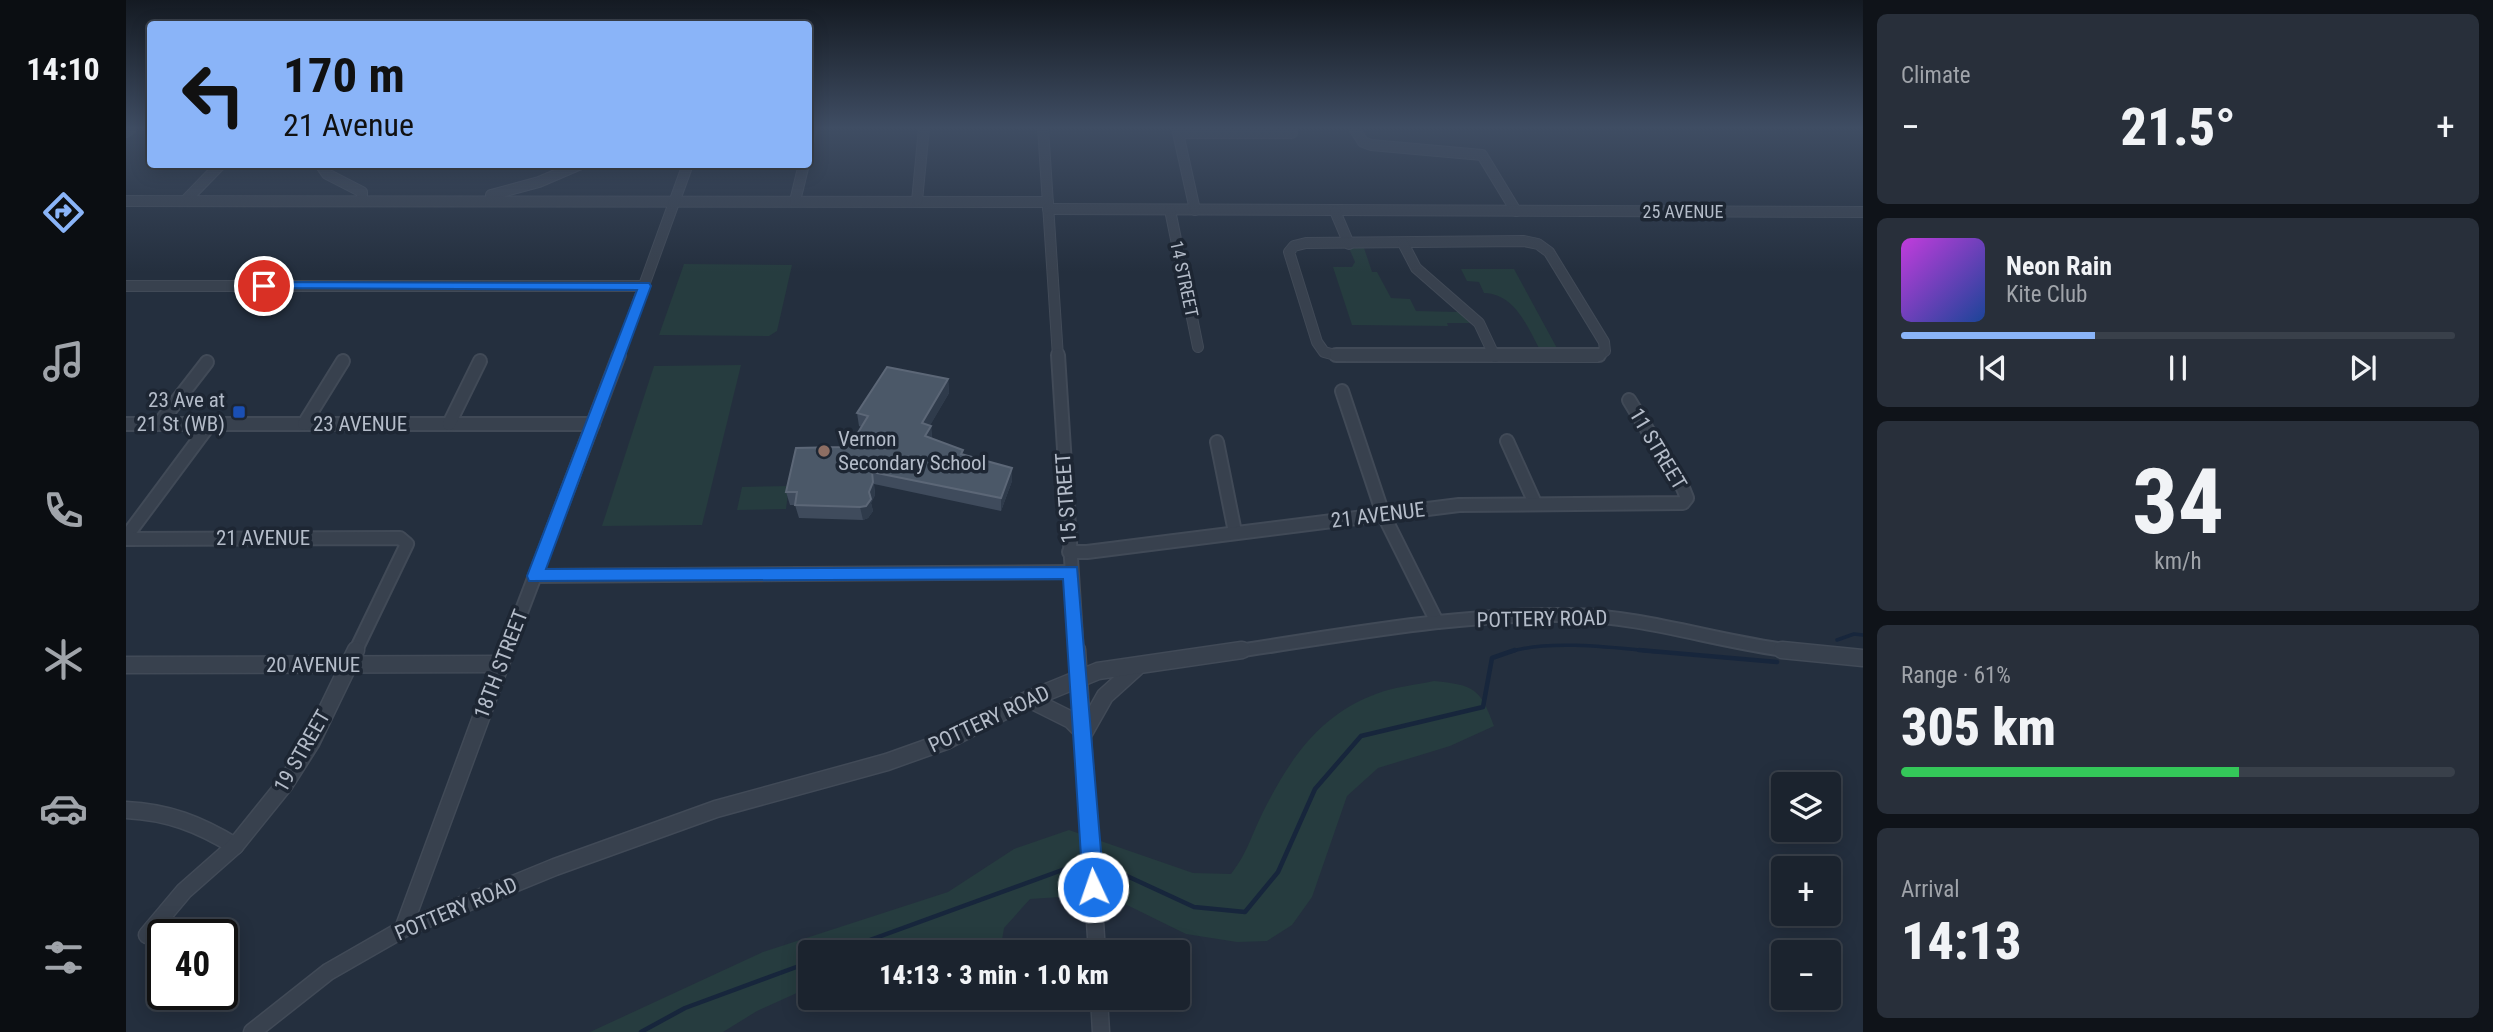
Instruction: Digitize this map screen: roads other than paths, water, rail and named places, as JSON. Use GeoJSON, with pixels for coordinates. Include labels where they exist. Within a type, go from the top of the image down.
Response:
{"type":"FeatureCollection","features":[{"type":"Feature","properties":{"kind":"street"},"geometry":{"type":"LineString","coordinates":[[186,200],[209,176]]}},
{"type":"Feature","properties":{"kind":"street"},"geometry":{"type":"LineString","coordinates":[[331,176],[362,192],[362,200]]}},
{"type":"Feature","properties":{"kind":"street"},"geometry":{"type":"LineString","coordinates":[[482,200],[486,196],[553,176]]}},
{"type":"Feature","properties":{"kind":"street","name":"18TH STREET"},"geometry":{"type":"LineString","coordinates":[[404,929],[684,176]]}},
{"type":"Feature","properties":{"kind":"street"},"geometry":{"type":"LineString","coordinates":[[795,201],[801,176]]}},
{"type":"Feature","properties":{"kind":"street"},"geometry":{"type":"LineString","coordinates":[[917,201],[919,176]]}},
{"type":"Feature","properties":{"kind":"street","name":"15 STREET"},"geometry":{"type":"LineString","coordinates":[[1046,176],[1096,940]]}},
{"type":"Feature","properties":{"kind":"street","name":"14 STREET"},"geometry":{"type":"LineString","coordinates":[[1188,176],[1195,210]]}},
{"type":"Feature","properties":{"kind":"street"},"geometry":{"type":"LineString","coordinates":[[1495,176],[1516,211]]}},
{"type":"Feature","properties":{"kind":"street","name":"25 AVENUE"},"geometry":{"type":"LineString","coordinates":[[126,201],[917,201],[1170,210],[1863,212]]}},
{"type":"Feature","properties":{"kind":"street","name":"14 STREET"},"geometry":{"type":"LineString","coordinates":[[1170,210],[1198,347]]}},
{"type":"Feature","properties":{"kind":"street"},"geometry":{"type":"LineString","coordinates":[[1335,211],[1349,244]]}},
{"type":"Feature","properties":{"kind":"street"},"geometry":{"type":"LineString","coordinates":[[1524,241],[1538,244],[1549,252],[1604,342],[1605,351],[1596,357],[1339,356],[1324,352],[1317,342],[1289,252],[1294,246],[1306,243],[1349,244],[1524,241]]}},
{"type":"Feature","properties":{"kind":"street"},"geometry":{"type":"LineString","coordinates":[[1403,243],[1416,268],[1479,323],[1495,357]]}},
{"type":"Feature","properties":{"kind":"street"},"geometry":{"type":"LineString","coordinates":[[126,286],[645,286]]}},
{"type":"Feature","properties":{"kind":"street"},"geometry":{"type":"LineString","coordinates":[[304,424],[343,361]]}},
{"type":"Feature","properties":{"kind":"street"},"geometry":{"type":"LineString","coordinates":[[449,424],[480,361]]}},
{"type":"Feature","properties":{"kind":"street"},"geometry":{"type":"LineString","coordinates":[[159,424],[207,362]]}},
{"type":"Feature","properties":{"kind":"street"},"geometry":{"type":"LineString","coordinates":[[1342,390],[1383,514],[1437,622]]}},
{"type":"Feature","properties":{"kind":"street","name":"11 STREET"},"geometry":{"type":"LineString","coordinates":[[1629,400],[1687,498]]}},
{"type":"Feature","properties":{"kind":"street","name":"23 AVENUE"},"geometry":{"type":"LineString","coordinates":[[126,424],[593,424]]}},
{"type":"Feature","properties":{"kind":"street"},"geometry":{"type":"LineString","coordinates":[[126,538],[210,424]]}},
{"type":"Feature","properties":{"kind":"street"},"geometry":{"type":"LineString","coordinates":[[1507,441],[1535,503]]}},
{"type":"Feature","properties":{"kind":"street"},"geometry":{"type":"LineString","coordinates":[[1217,442],[1236,532]]}},
{"type":"Feature","properties":{"kind":"street","name":"21 AVENUE"},"geometry":{"type":"LineString","coordinates":[[1069,552],[1087,552],[1459,505],[1683,503],[1687,498]]}},
{"type":"Feature","properties":{"kind":"street","name":"21 AVENUE"},"geometry":{"type":"LineString","coordinates":[[126,538],[400,538]]}},
{"type":"Feature","properties":{"kind":"street","name":"19 STREET"},"geometry":{"type":"LineString","coordinates":[[160,919],[184,891],[235,846],[293,773],[405,551],[407,544],[400,538]]}},
{"type":"Feature","properties":{"kind":"street"},"geometry":{"type":"LineString","coordinates":[[535,576],[1071,572]]}},
{"type":"Feature","properties":{"kind":"street","name":"POTTERY ROAD"},"geometry":{"type":"LineString","coordinates":[[251,1032],[328,972],[404,929],[555,867],[716,809],[887,762],[946,741],[1028,699],[1098,671],[1437,622],[1568,615],[1615,618],[1781,650],[1863,658]]}},
{"type":"Feature","properties":{"kind":"street","name":"20 AVENUE"},"geometry":{"type":"LineString","coordinates":[[126,665],[501,664]]}},
{"type":"Feature","properties":{"kind":"street"},"geometry":{"type":"LineString","coordinates":[[1028,699],[1071,720],[1084,733],[1094,709],[1108,691],[1141,665]]}},
{"type":"Feature","properties":{"kind":"street"},"geometry":{"type":"LineString","coordinates":[[126,810],[162,811],[189,818],[235,846]]}},
{"type":"Feature","properties":{"kind":"street"},"geometry":{"type":"LineString","coordinates":[[1100,1010],[1101,1032]]}},
{"type":"Feature","properties":{"kind":"waterway"},"geometry":{"type":"LineString","coordinates":[[1837,640],[1854,634],[1863,635]]}},
{"type":"Feature","properties":{"kind":"waterway"},"geometry":{"type":"LineString","coordinates":[[1510,652],[1563,645],[1659,652]]}},
{"type":"Feature","properties":{"kind":"waterway"},"geometry":{"type":"LineString","coordinates":[[1114,870],[1194,907],[1245,912],[1278,872],[1315,789],[1361,736],[1483,707],[1492,658],[1515,650]]}},
{"type":"Feature","properties":{"kind":"waterway"},"geometry":{"type":"LineString","coordinates":[[1639,650],[1777,662]]}},
{"type":"Feature","properties":{"kind":"waterway"},"geometry":{"type":"LineString","coordinates":[[870,940],[1065,869]]}},
{"type":"Feature","properties":{"kind":"waterway"},"geometry":{"type":"LineString","coordinates":[[641,1032],[685,1008],[798,966]]}},
{"type":"Feature","properties":{"kind":"place","name":"23 Ave at 21 St (WB)"},"geometry":{"type":"Point","coordinates":[239,412]}},
{"type":"Feature","properties":{"kind":"place","name":"Vernon Secondary School"},"geometry":{"type":"Point","coordinates":[824,451]}}]}
